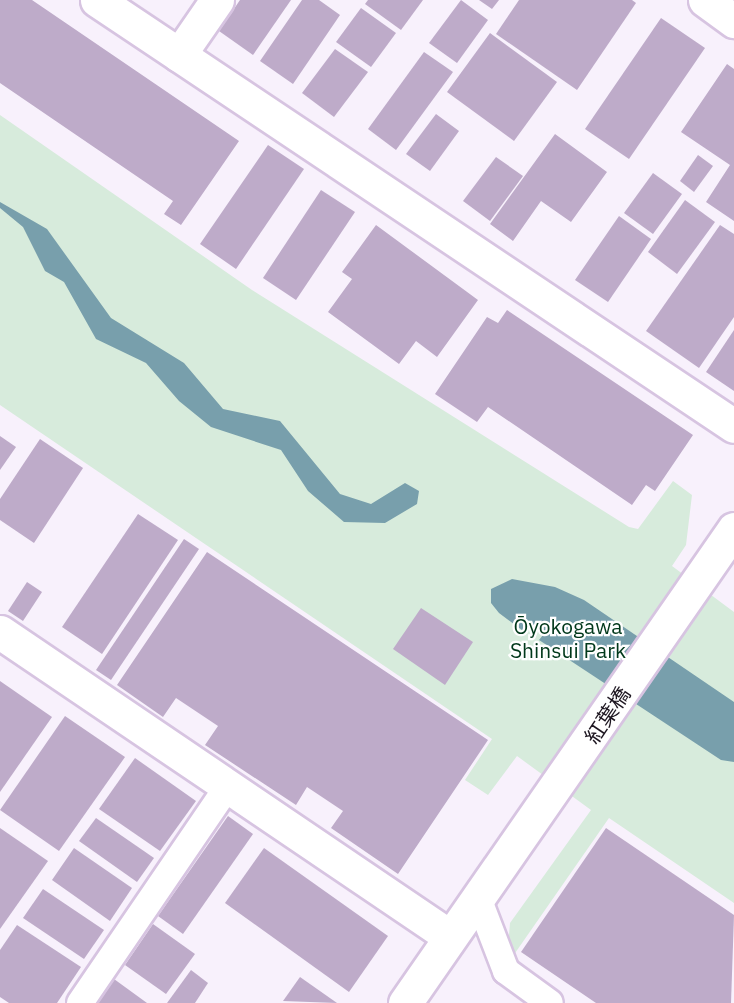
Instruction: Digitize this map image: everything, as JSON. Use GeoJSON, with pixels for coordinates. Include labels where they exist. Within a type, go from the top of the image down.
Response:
{"type":"FeatureCollection","features":[{"type":"Feature","properties":{"kind":"street"},"geometry":{"type":"LineString","coordinates":[[96,0],[734,426]]}},
{"type":"Feature","properties":{"kind":"street"},"geometry":{"type":"LineString","coordinates":[[179,55],[217,0]]}},
{"type":"Feature","properties":{"kind":"street","name":"紅葉橋"},"geometry":{"type":"LineString","coordinates":[[405,1003],[450,936],[557,788],[734,529]]}},
{"type":"Feature","properties":{"kind":"street"},"geometry":{"type":"LineString","coordinates":[[0,632],[450,936]]}},
{"type":"Feature","properties":{"kind":"lane"},"geometry":{"type":"LineString","coordinates":[[80,1003],[228,786]]}},
{"type":"Feature","properties":{"kind":"lane"},"geometry":{"type":"LineString","coordinates":[[477,898],[506,971],[550,1003]]}},
{"type":"Feature","properties":{"kind":"green space","name":"Ōyokogawa Shinsui Park"},"geometry":{"type":"Polygon","coordinates":[[[0,115],[252,290],[629,527],[638,529],[673,481],[692,495],[686,545],[672,566],[734,612],[734,903],[609,818],[513,956],[508,947],[510,923],[591,810],[517,756],[488,795],[465,780],[492,739],[0,405],[0,115]]]}},
{"type":"Feature","properties":{"kind":"water"},"geometry":{"type":"Polygon","coordinates":[[[0,202],[47,229],[111,318],[184,363],[223,409],[280,421],[340,494],[371,504],[405,483],[419,491],[417,504],[385,523],[344,522],[308,491],[281,450],[211,427],[179,401],[146,363],[96,339],[64,282],[45,271],[23,227],[0,208],[0,202]]]}},
{"type":"Feature","properties":{"kind":"water"},"geometry":{"type":"Polygon","coordinates":[[[512,579],[555,587],[584,600],[734,702],[734,762],[721,760],[539,640],[543,635],[531,627],[526,633],[499,613],[491,603],[491,589],[512,579]]]}},
{"type":"Feature","properties":{"kind":"building"},"geometry":{"type":"Polygon","coordinates":[[[0,0],[32,0],[239,141],[181,225],[164,214],[173,201],[0,83],[0,0]]]}},
{"type":"Feature","properties":{"kind":"building"},"geometry":{"type":"Polygon","coordinates":[[[240,0],[291,0],[253,55],[219,31],[240,0]]]}},
{"type":"Feature","properties":{"kind":"building"},"geometry":{"type":"Polygon","coordinates":[[[302,0],[319,0],[340,15],[293,84],[260,61],[302,0]]]}},
{"type":"Feature","properties":{"kind":"building"},"geometry":{"type":"Polygon","coordinates":[[[368,0],[423,0],[401,30],[365,4],[368,0]]]}},
{"type":"Feature","properties":{"kind":"building"},"geometry":{"type":"Polygon","coordinates":[[[461,0],[488,20],[457,63],[429,43],[461,0]]]}},
{"type":"Feature","properties":{"kind":"building"},"geometry":{"type":"Polygon","coordinates":[[[479,0],[499,0],[492,9],[479,0]]]}},
{"type":"Feature","properties":{"kind":"building"},"geometry":{"type":"Polygon","coordinates":[[[519,0],[632,0],[636,3],[577,90],[496,34],[519,0]]]}},
{"type":"Feature","properties":{"kind":"building"},"geometry":{"type":"Polygon","coordinates":[[[361,8],[396,33],[371,67],[336,42],[361,8]]]}},
{"type":"Feature","properties":{"kind":"building"},"geometry":{"type":"Polygon","coordinates":[[[661,18],[705,48],[629,159],[585,129],[661,18]]]}},
{"type":"Feature","properties":{"kind":"building"},"geometry":{"type":"Polygon","coordinates":[[[490,33],[557,82],[514,141],[447,92],[490,33]]]}},
{"type":"Feature","properties":{"kind":"building"},"geometry":{"type":"Polygon","coordinates":[[[335,49],[368,72],[334,117],[302,93],[335,49]]]}},
{"type":"Feature","properties":{"kind":"building"},"geometry":{"type":"Polygon","coordinates":[[[424,52],[453,72],[396,150],[368,129],[424,52]]]}},
{"type":"Feature","properties":{"kind":"building"},"geometry":{"type":"Polygon","coordinates":[[[727,64],[734,69],[734,221],[706,202],[730,165],[681,132],[727,64]]]}},
{"type":"Feature","properties":{"kind":"building"},"geometry":{"type":"Polygon","coordinates":[[[436,114],[459,131],[430,171],[406,154],[436,114]]]}},
{"type":"Feature","properties":{"kind":"building"},"geometry":{"type":"Polygon","coordinates":[[[555,134],[607,172],[571,222],[541,201],[513,241],[490,224],[555,134]]]}},
{"type":"Feature","properties":{"kind":"building"},"geometry":{"type":"Polygon","coordinates":[[[268,145],[304,169],[236,269],[200,244],[268,145]]]}},
{"type":"Feature","properties":{"kind":"building"},"geometry":{"type":"Polygon","coordinates":[[[698,155],[713,166],[694,192],[680,181],[698,155]]]}},
{"type":"Feature","properties":{"kind":"building"},"geometry":{"type":"Polygon","coordinates":[[[496,157],[523,176],[490,221],[463,201],[496,157]]]}},
{"type":"Feature","properties":{"kind":"building"},"geometry":{"type":"Polygon","coordinates":[[[653,173],[682,194],[653,234],[624,213],[653,173]]]}},
{"type":"Feature","properties":{"kind":"building"},"geometry":{"type":"Polygon","coordinates":[[[321,190],[355,212],[296,300],[263,278],[321,190]]]}},
{"type":"Feature","properties":{"kind":"building"},"geometry":{"type":"Polygon","coordinates":[[[685,200],[715,222],[677,274],[648,252],[685,200]]]}},
{"type":"Feature","properties":{"kind":"building"},"geometry":{"type":"Polygon","coordinates":[[[619,216],[651,239],[608,302],[575,280],[619,216]]]}},
{"type":"Feature","properties":{"kind":"building"},"geometry":{"type":"Polygon","coordinates":[[[376,225],[478,300],[437,357],[416,341],[399,364],[328,312],[352,279],[342,272],[376,225]]]}},
{"type":"Feature","properties":{"kind":"building"},"geometry":{"type":"Polygon","coordinates":[[[720,225],[734,234],[734,317],[699,368],[646,331],[720,225]]]}},
{"type":"Feature","properties":{"kind":"building"},"geometry":{"type":"Polygon","coordinates":[[[507,310],[693,435],[655,491],[646,485],[632,505],[488,407],[477,422],[435,394],[487,317],[498,323],[507,310]]]}},
{"type":"Feature","properties":{"kind":"building"},"geometry":{"type":"Polygon","coordinates":[[[734,330],[734,391],[706,372],[734,330]]]}},
{"type":"Feature","properties":{"kind":"building"},"geometry":{"type":"Polygon","coordinates":[[[0,436],[16,447],[0,470],[0,436]]]}},
{"type":"Feature","properties":{"kind":"building"},"geometry":{"type":"Polygon","coordinates":[[[40,439],[83,468],[34,543],[0,520],[0,499],[40,439]]]}},
{"type":"Feature","properties":{"kind":"building"},"geometry":{"type":"Polygon","coordinates":[[[138,514],[178,540],[102,654],[62,627],[138,514]]]}},
{"type":"Feature","properties":{"kind":"building"},"geometry":{"type":"Polygon","coordinates":[[[184,539],[199,549],[111,680],[96,670],[184,539]]]}},
{"type":"Feature","properties":{"kind":"building"},"geometry":{"type":"Polygon","coordinates":[[[207,552],[488,740],[398,874],[331,828],[343,811],[307,787],[296,805],[205,745],[218,726],[176,698],[163,717],[117,685],[207,552]]]}},
{"type":"Feature","properties":{"kind":"building"},"geometry":{"type":"Polygon","coordinates":[[[27,582],[42,592],[23,621],[8,611],[27,582]]]}},
{"type":"Feature","properties":{"kind":"building"},"geometry":{"type":"Polygon","coordinates":[[[421,608],[473,642],[445,685],[393,649],[421,608]]]}},
{"type":"Feature","properties":{"kind":"building"},"geometry":{"type":"Polygon","coordinates":[[[0,681],[52,717],[0,792],[0,681]]]}},
{"type":"Feature","properties":{"kind":"building"},"geometry":{"type":"Polygon","coordinates":[[[65,716],[125,757],[59,851],[0,810],[65,716]]]}},
{"type":"Feature","properties":{"kind":"building"},"geometry":{"type":"Polygon","coordinates":[[[135,758],[196,801],[160,851],[99,809],[135,758]]]}},
{"type":"Feature","properties":{"kind":"building"},"geometry":{"type":"Polygon","coordinates":[[[228,816],[253,834],[183,934],[158,916],[228,816]]]}},
{"type":"Feature","properties":{"kind":"building"},"geometry":{"type":"Polygon","coordinates":[[[96,818],[154,858],[137,882],[79,841],[96,818]]]}},
{"type":"Feature","properties":{"kind":"building"},"geometry":{"type":"Polygon","coordinates":[[[0,828],[48,861],[0,929],[0,828]]]}},
{"type":"Feature","properties":{"kind":"building"},"geometry":{"type":"Polygon","coordinates":[[[606,828],[734,915],[731,1003],[596,1003],[521,952],[606,828]]]}},
{"type":"Feature","properties":{"kind":"building"},"geometry":{"type":"Polygon","coordinates":[[[74,848],[132,888],[110,921],[52,880],[74,848]]]}},
{"type":"Feature","properties":{"kind":"building"},"geometry":{"type":"Polygon","coordinates":[[[264,848],[388,936],[349,992],[225,903],[264,848]]]}},
{"type":"Feature","properties":{"kind":"building"},"geometry":{"type":"Polygon","coordinates":[[[43,889],[104,930],[84,959],[23,918],[43,889]]]}},
{"type":"Feature","properties":{"kind":"building"},"geometry":{"type":"Polygon","coordinates":[[[153,924],[195,954],[166,994],[125,965],[153,924]]]}},
{"type":"Feature","properties":{"kind":"building"},"geometry":{"type":"Polygon","coordinates":[[[17,925],[81,967],[57,1003],[9,1003],[0,997],[0,950],[17,925]]]}},
{"type":"Feature","properties":{"kind":"building"},"geometry":{"type":"Polygon","coordinates":[[[191,970],[208,983],[195,1003],[167,1003],[191,970]]]}},
{"type":"Feature","properties":{"kind":"building"},"geometry":{"type":"Polygon","coordinates":[[[300,977],[337,1003],[283,1001],[300,977]]]}},
{"type":"Feature","properties":{"kind":"building"},"geometry":{"type":"Polygon","coordinates":[[[114,979],[147,1003],[97,1003],[114,979]]]}}]}
